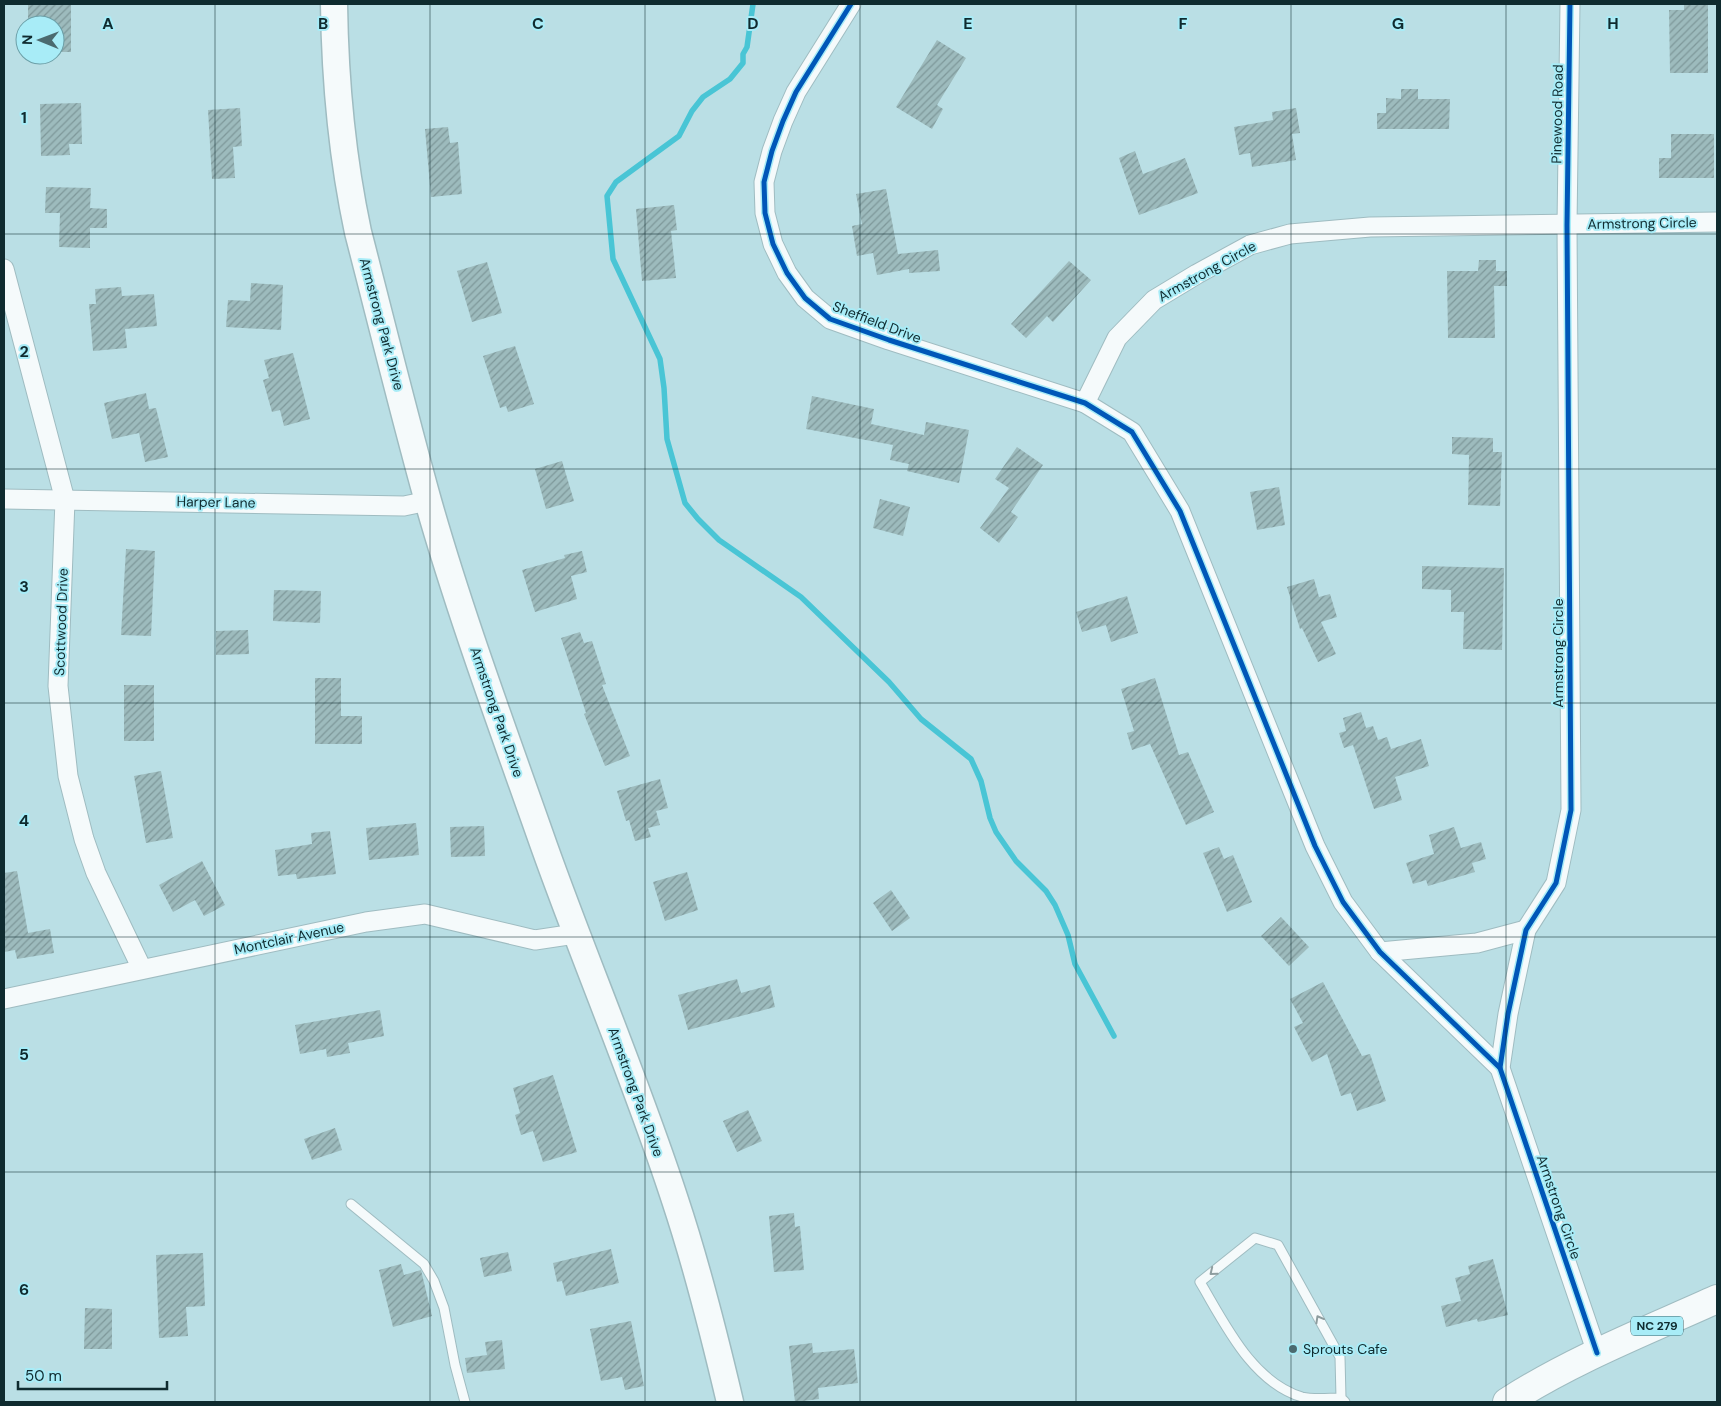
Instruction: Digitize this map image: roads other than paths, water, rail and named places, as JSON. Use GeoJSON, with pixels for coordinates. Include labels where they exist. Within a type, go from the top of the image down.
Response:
{"type":"FeatureCollection","features":[{"type":"Feature","properties":{"kind":"main road","name":"Armstrong Park Drive"},"geometry":{"type":"LineString","coordinates":[[334,4],[334,52],[350,196],[428,501],[481,668],[575,934],[614,1031],[674,1196],[713,1330],[730,1402]]}},
{"type":"Feature","properties":{"kind":"main road","name":"NC 279"},"geometry":{"type":"LineString","coordinates":[[1507,1402],[1533,1386],[1597,1353],[1717,1299]]}},
{"type":"Feature","properties":{"kind":"street","name":"Sheffield Drive"},"geometry":{"type":"LineString","coordinates":[[851,4],[796,92],[780,129],[764,182],[765,213],[773,244],[787,273],[805,298],[830,318],[889,340],[1085,402]]}},
{"type":"Feature","properties":{"kind":"street","name":"Pinewood Road"},"geometry":{"type":"LineString","coordinates":[[1567,225],[1570,4]]}},
{"type":"Feature","properties":{"kind":"street","name":"Armstrong Circle"},"geometry":{"type":"LineString","coordinates":[[1597,1353],[1500,1068],[1380,952],[1343,902],[1316,846],[1180,511],[1132,432],[1085,402],[1117,338],[1154,300],[1250,245],[1290,234],[1370,227],[1717,222]]}},
{"type":"Feature","properties":{"kind":"street","name":"Armstrong Circle"},"geometry":{"type":"LineString","coordinates":[[1500,1068],[1508,1014],[1526,930],[1556,883],[1571,810],[1567,225]]}},
{"type":"Feature","properties":{"kind":"street","name":"Scottwood Drive"},"geometry":{"type":"LineString","coordinates":[[4,269],[65,500],[58,686],[68,776],[84,839],[96,873],[142,969]]}},
{"type":"Feature","properties":{"kind":"street","name":"Harper Lane"},"geometry":{"type":"LineString","coordinates":[[4,499],[404,506],[428,501]]}},
{"type":"Feature","properties":{"kind":"street","name":"Montclair Avenue"},"geometry":{"type":"LineString","coordinates":[[4,999],[366,922],[425,914],[535,940],[575,934]]}},
{"type":"Feature","properties":{"kind":"street"},"geometry":{"type":"LineString","coordinates":[[1380,952],[1477,943],[1526,930]]}},
{"type":"Feature","properties":{"kind":"lane"},"geometry":{"type":"LineString","coordinates":[[351,1204],[424,1264],[434,1281],[444,1308],[455,1365],[465,1402]]}},
{"type":"Feature","properties":{"kind":"lane"},"geometry":{"type":"LineString","coordinates":[[1255,1238],[1278,1245],[1340,1357],[1343,1400],[1304,1397],[1276,1385],[1239,1347],[1200,1282],[1255,1238]]}},
{"type":"Feature","properties":{"kind":"waterway"},"geometry":{"type":"LineString","coordinates":[[753,4],[747,47],[743,54],[743,63],[730,79],[703,97],[692,111],[679,136],[616,182],[607,196],[613,259],[660,359],[667,439],[685,503],[719,540],[801,597],[889,682],[921,719],[971,759],[981,781],[990,818],[996,832],[1016,861],[1046,891],[1055,905],[1068,935],[1075,964],[1114,1036]]}},
{"type":"Feature","properties":{"kind":"place","name":"Sprouts Cafe"},"geometry":{"type":"Point","coordinates":[1293,1349]}}]}
